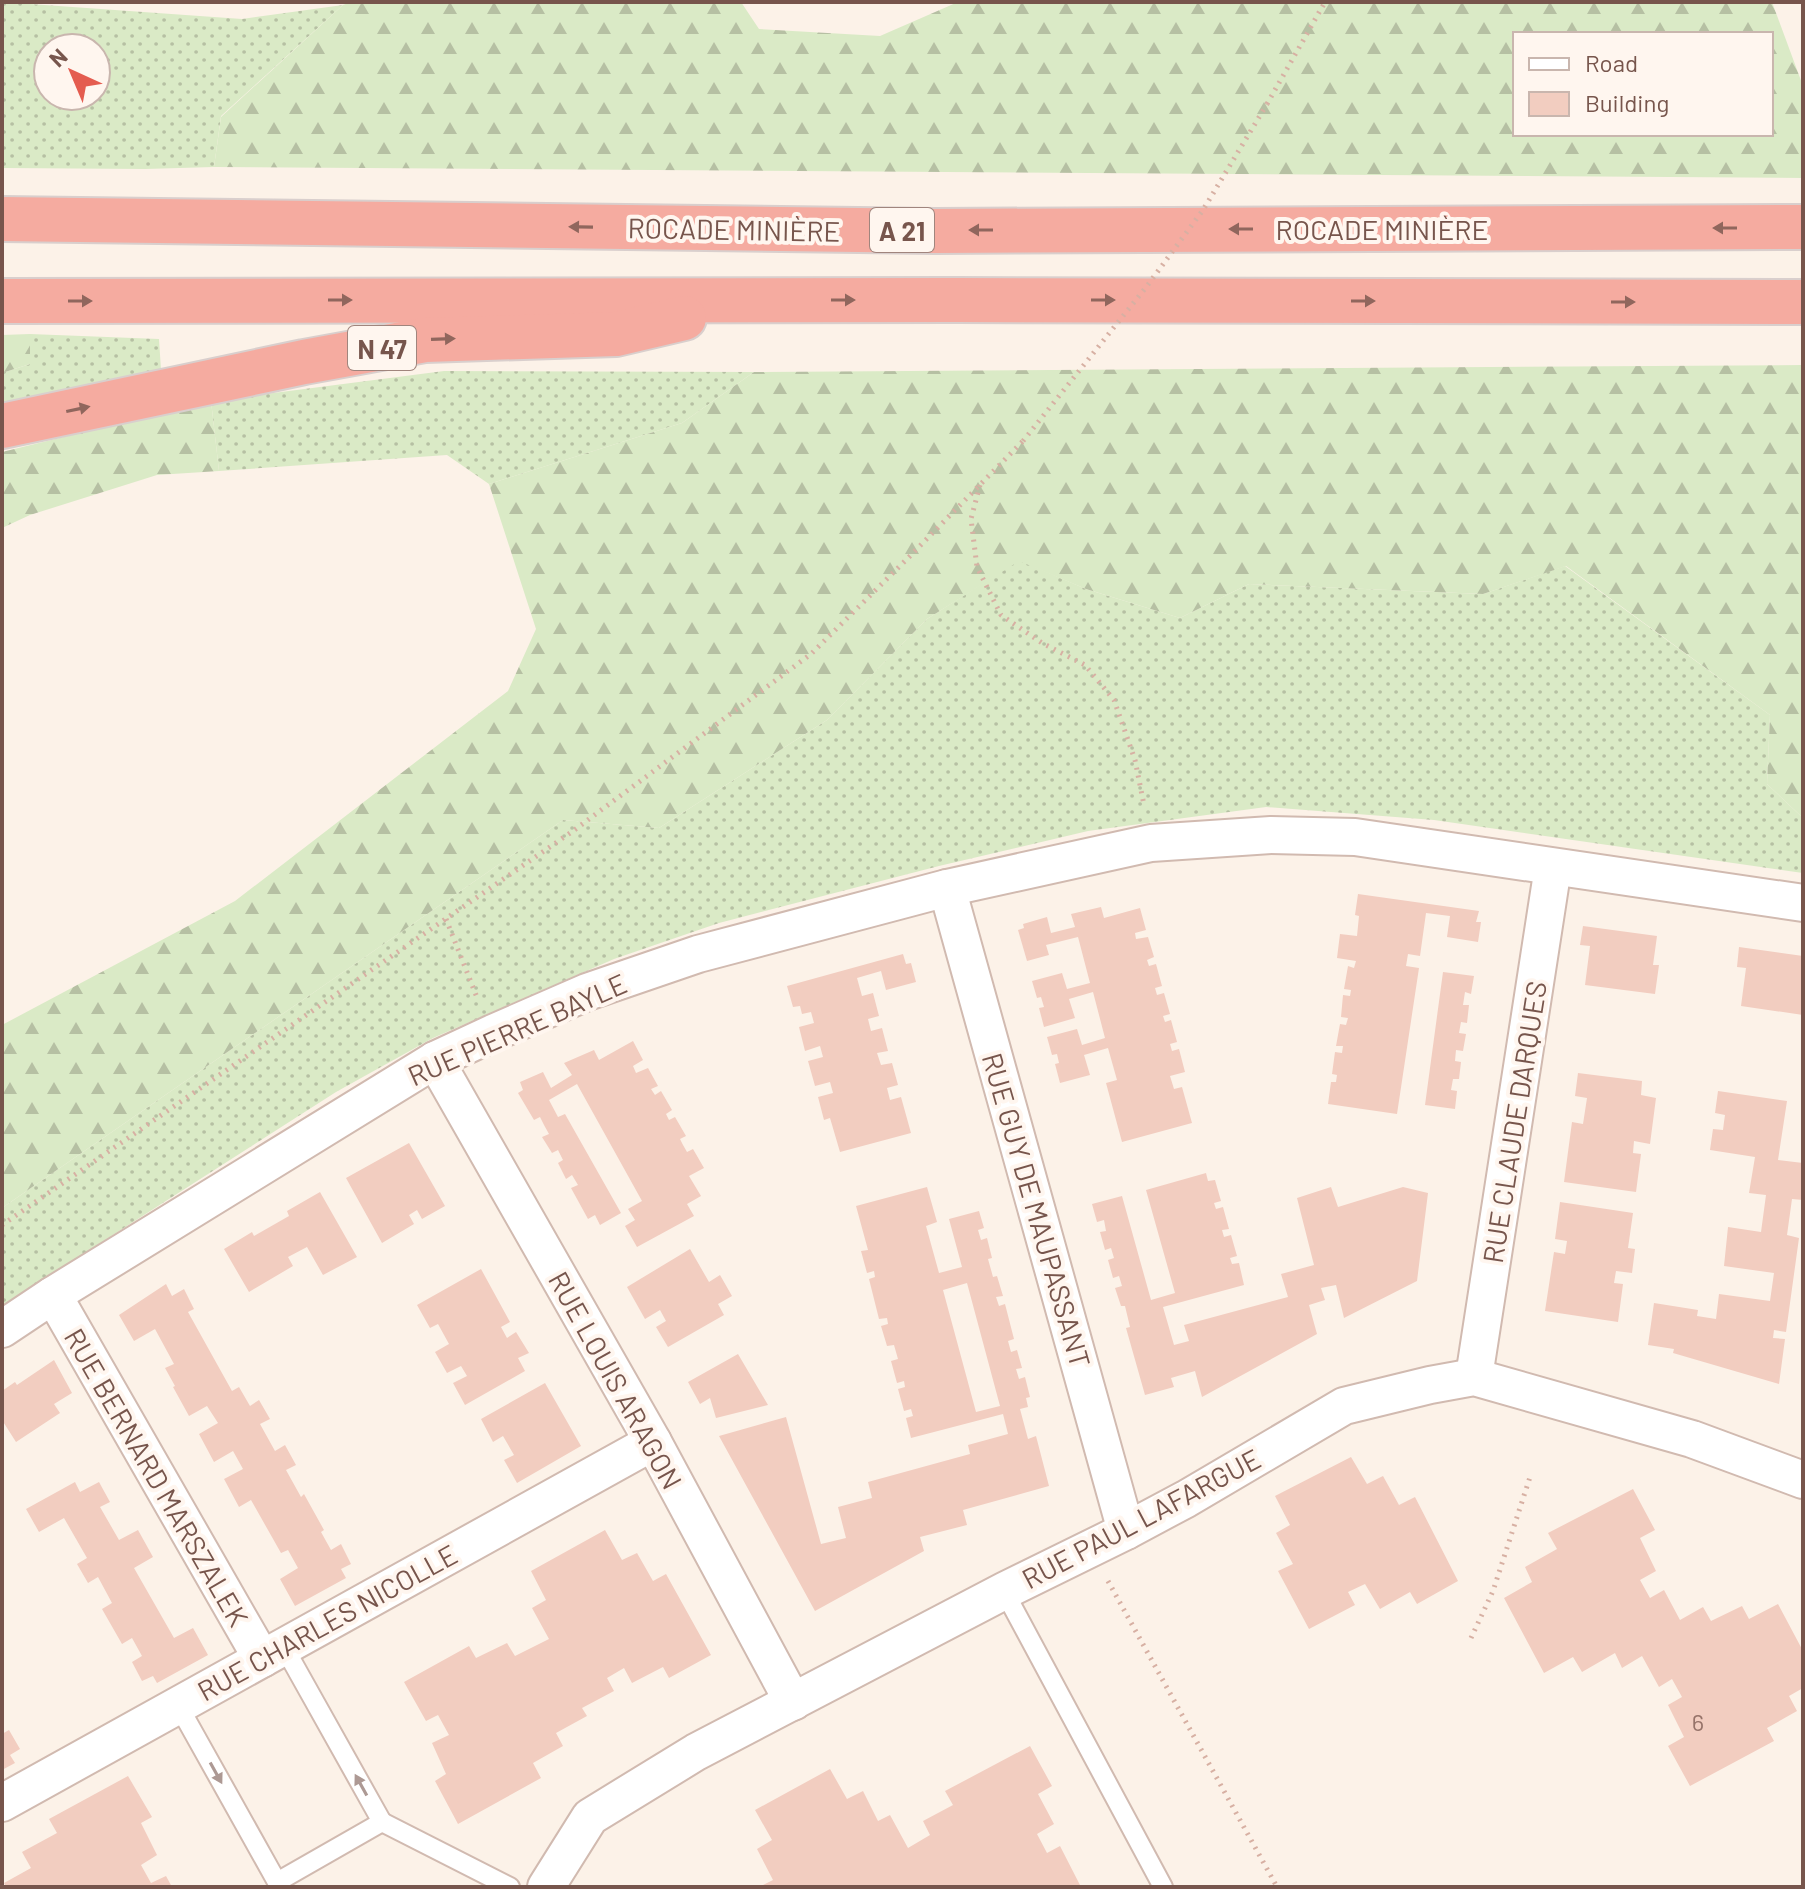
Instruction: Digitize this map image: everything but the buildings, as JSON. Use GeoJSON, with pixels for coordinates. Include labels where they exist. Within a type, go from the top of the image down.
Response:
{"type":"FeatureCollection","features":[{"type":"Feature","properties":{"kind":"highway","name":"ROCADE MINIÈRE"},"geometry":{"type":"LineString","coordinates":[[2,219],[935,231],[1803,227]]}},
{"type":"Feature","properties":{"kind":"highway"},"geometry":{"type":"LineString","coordinates":[[2,301],[1803,302]]}},
{"type":"Feature","properties":{"kind":"highway","name":"N 47"},"geometry":{"type":"LineString","coordinates":[[2,426],[304,362],[425,340],[616,334],[765,301]]}},
{"type":"Feature","properties":{"kind":"street","name":"RUE PIERRE BAYLE"},"geometry":{"type":"LineString","coordinates":[[2,1329],[435,1060],[587,992],[698,954],[947,888],[1151,843],[1271,835],[1355,837],[1803,903]]}},
{"type":"Feature","properties":{"kind":"street","name":"RUE CLAUDE DARQUES"},"geometry":{"type":"LineString","coordinates":[[1474,1377],[1553,867]]}},
{"type":"Feature","properties":{"kind":"street","name":"RUE GUY DE MAUPASSANT"},"geometry":{"type":"LineString","coordinates":[[947,888],[1126,1531]]}},
{"type":"Feature","properties":{"kind":"street","name":"RUE LOUIS ARAGON"},"geometry":{"type":"LineString","coordinates":[[435,1060],[653,1442],[793,1702]]}},
{"type":"Feature","properties":{"kind":"street","name":"RUE BERNARD MARSZALEK"},"geometry":{"type":"LineString","coordinates":[[53,1295],[273,1653]]}},
{"type":"Feature","properties":{"kind":"street","name":"RUE PAUL LAFARGUE"},"geometry":{"type":"LineString","coordinates":[[546,1887],[590,1817],[696,1752],[1186,1499],[1344,1406],[1474,1377],[1692,1439],[1803,1480]]}},
{"type":"Feature","properties":{"kind":"street","name":"RUE CHARLES NICOLLE"},"geometry":{"type":"LineString","coordinates":[[2,1803],[653,1442]]}},
{"type":"Feature","properties":{"kind":"lane"},"geometry":{"type":"LineString","coordinates":[[1004,1591],[1163,1887]]}},
{"type":"Feature","properties":{"kind":"lane"},"geometry":{"type":"LineString","coordinates":[[273,1653],[382,1822],[510,1887]]}},
{"type":"Feature","properties":{"kind":"lane"},"geometry":{"type":"LineString","coordinates":[[178,1705],[277,1882],[382,1822]]}},
{"type":"Feature","properties":{"kind":"path"},"geometry":{"type":"LineString","coordinates":[[2,1225],[573,831],[811,654],[1023,441],[1147,286],[1203,210],[1325,2]]}},
{"type":"Feature","properties":{"kind":"path"},"geometry":{"type":"LineString","coordinates":[[980,484],[971,519],[977,567],[1001,615],[1042,643],[1085,665],[1114,700],[1135,760],[1151,843]]}},
{"type":"Feature","properties":{"kind":"path"},"geometry":{"type":"LineString","coordinates":[[446,919],[493,1033]]}},
{"type":"Feature","properties":{"kind":"path"},"geometry":{"type":"LineString","coordinates":[[1471,1638],[1493,1591],[1531,1474]]}},
{"type":"Feature","properties":{"kind":"path"},"geometry":{"type":"LineString","coordinates":[[1090,1549],[1277,1887]]}},
{"type":"Feature","properties":{"kind":"green space"},"geometry":{"type":"Polygon","coordinates":[[[2,2],[242,19],[343,5],[221,116],[214,167],[2,168],[2,2]]]}},
{"type":"Feature","properties":{"kind":"green space"},"geometry":{"type":"Polygon","coordinates":[[[351,2],[741,2],[759,29],[880,36],[958,2],[1772,2],[1803,86],[1803,178],[214,167],[221,117],[343,5],[351,2]]]}},
{"type":"Feature","properties":{"kind":"green space"},"geometry":{"type":"Polygon","coordinates":[[[30,334],[159,339],[161,370],[2,409],[2,373],[30,364],[30,334]]]}},
{"type":"Feature","properties":{"kind":"green space"},"geometry":{"type":"Polygon","coordinates":[[[30,334],[30,364],[2,373],[2,335],[30,334]]]}},
{"type":"Feature","properties":{"kind":"green space"},"geometry":{"type":"Polygon","coordinates":[[[1803,365],[1803,818],[1767,784],[1770,715],[1566,566],[1483,594],[1249,584],[1180,618],[1086,589],[1019,561],[927,619],[827,720],[659,828],[563,820],[2,1208],[2,1025],[235,901],[508,691],[536,629],[489,484],[682,423],[754,372],[1803,365]]]}},
{"type":"Feature","properties":{"kind":"green space"},"geometry":{"type":"Polygon","coordinates":[[[444,371],[754,372],[682,423],[489,484],[447,455],[219,471],[211,401],[444,371]]]}},
{"type":"Feature","properties":{"kind":"green space"},"geometry":{"type":"Polygon","coordinates":[[[211,401],[219,471],[157,475],[30,515],[2,528],[2,452],[211,401]]]}},
{"type":"Feature","properties":{"kind":"green space"},"geometry":{"type":"Polygon","coordinates":[[[1019,560],[1086,589],[1180,618],[1249,584],[1483,594],[1565,566],[1770,715],[1767,784],[1803,818],[1803,873],[1434,820],[1266,807],[1088,831],[939,866],[719,923],[614,959],[433,1038],[336,1092],[2,1306],[2,1208],[563,820],[659,828],[827,720],[927,619],[1019,560]]]}}]}
